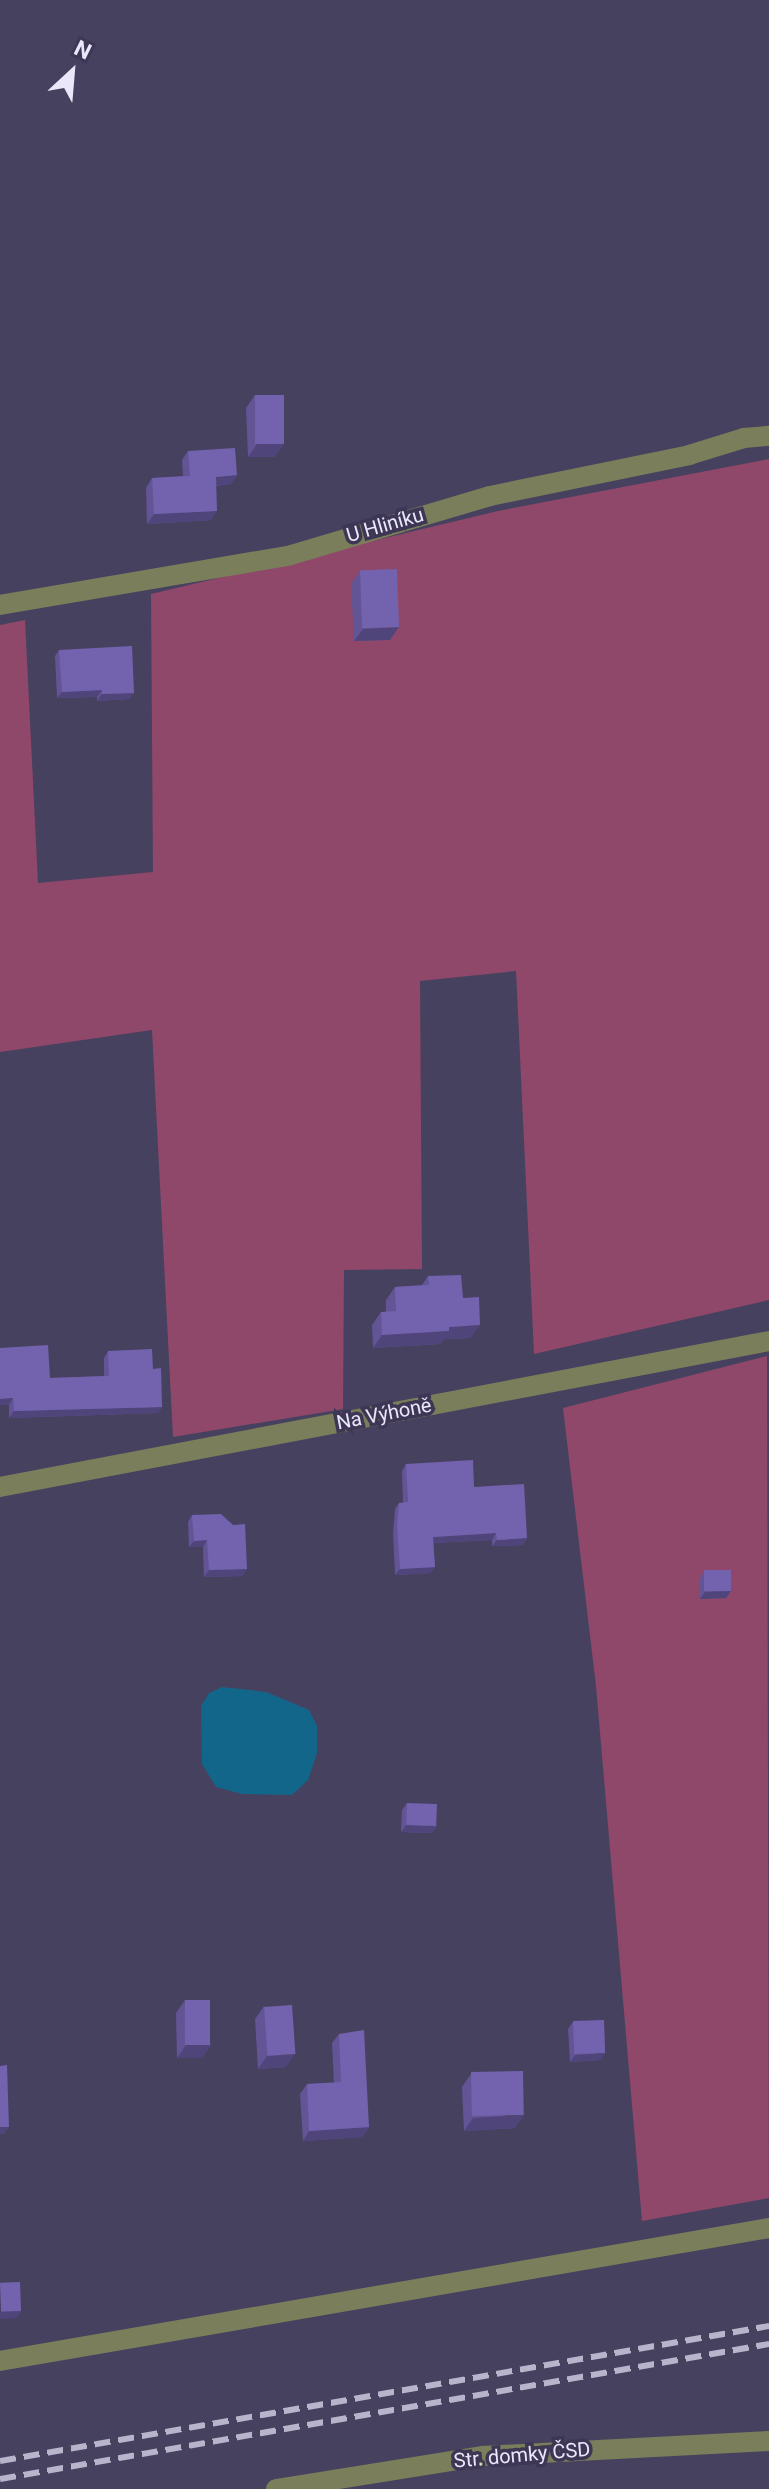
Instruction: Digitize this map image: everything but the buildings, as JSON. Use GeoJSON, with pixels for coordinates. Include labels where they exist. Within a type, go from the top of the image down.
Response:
{"type":"FeatureCollection","features":[{"type":"Feature","properties":{"kind":"street","name":"U Hliníku"},"geometry":{"type":"LineString","coordinates":[[0,605],[291,555],[476,500],[769,436]]}},
{"type":"Feature","properties":{"kind":"street","name":"Na Výhoně"},"geometry":{"type":"LineString","coordinates":[[0,1487],[769,1341]]}},
{"type":"Feature","properties":{"kind":"street"},"geometry":{"type":"LineString","coordinates":[[0,2361],[769,2228]]}},
{"type":"Feature","properties":{"kind":"street","name":"Str. domky ČSD"},"geometry":{"type":"LineString","coordinates":[[276,2489],[483,2456],[769,2441]]}},
{"type":"Feature","properties":{"kind":"shaded area"},"geometry":{"type":"Polygon","coordinates":[[[769,459],[769,1300],[534,1354],[516,971],[420,981],[422,1269],[344,1270],[343,1409],[173,1437],[152,1030],[0,1052],[0,625],[25,620],[38,883],[153,872],[151,594],[498,511],[769,459]]]}},
{"type":"Feature","properties":{"kind":"shaded area"},"geometry":{"type":"Polygon","coordinates":[[[767,1356],[769,2198],[642,2221],[596,1686],[563,1408],[767,1356]]]}},
{"type":"Feature","properties":{"kind":"water"},"geometry":{"type":"Polygon","coordinates":[[[222,1687],[266,1692],[309,1710],[317,1726],[317,1753],[308,1780],[292,1795],[242,1794],[216,1787],[202,1764],[201,1706],[209,1693],[222,1687]]]}},
{"type":"Feature","properties":{"kind":"railway"},"geometry":{"type":"LineString","coordinates":[[0,2461],[769,2326]]}},
{"type":"Feature","properties":{"kind":"railway"},"geometry":{"type":"LineString","coordinates":[[0,2479],[769,2344]]}}]}
